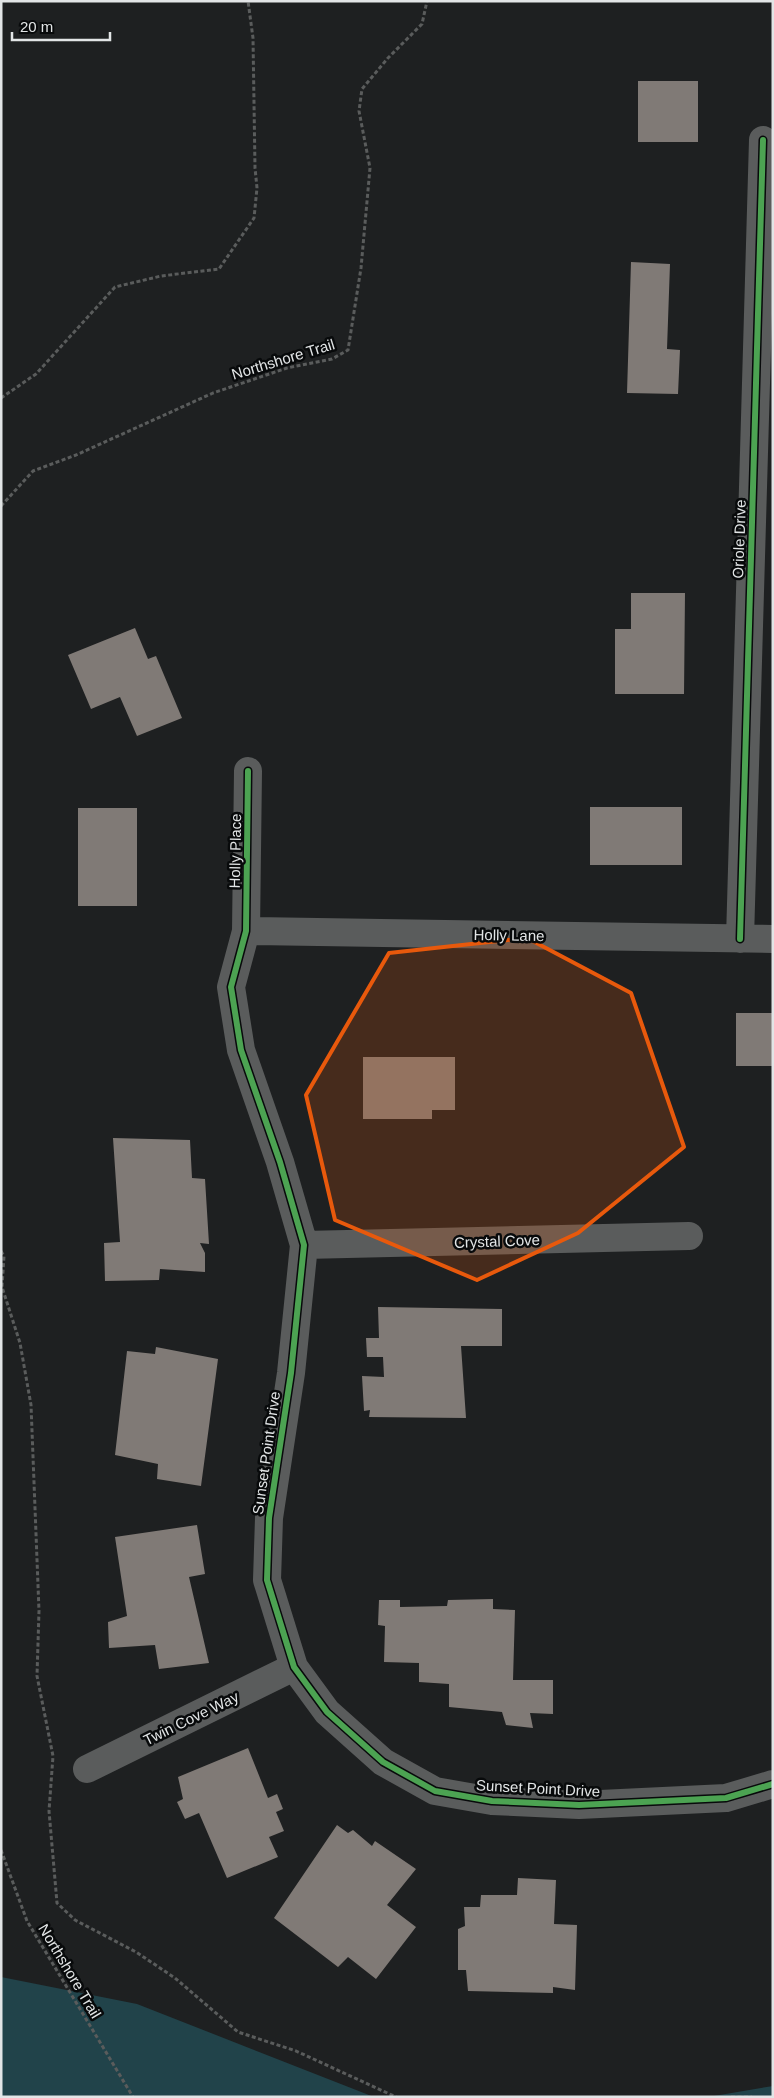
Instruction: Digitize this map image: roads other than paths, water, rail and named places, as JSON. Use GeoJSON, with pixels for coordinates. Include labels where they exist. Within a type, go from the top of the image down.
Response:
{"type":"FeatureCollection","features":[{"type":"Feature","properties":{"kind":"street","name":"Oriole Drive"},"geometry":{"type":"LineString","coordinates":[[740,939],[762,565],[767,214],[762,140]]}},
{"type":"Feature","properties":{"kind":"street","name":"Holly Place"},"geometry":{"type":"LineString","coordinates":[[246,931],[248,771]]}},
{"type":"Feature","properties":{"kind":"street","name":"Holly Lane"},"geometry":{"type":"LineString","coordinates":[[246,931],[773,939]]}},
{"type":"Feature","properties":{"kind":"street","name":"Sunset Point Drive"},"geometry":{"type":"LineString","coordinates":[[246,931],[231,987],[241,1050],[280,1162],[304,1245],[291,1373],[269,1518],[267,1580],[294,1668],[327,1712],[383,1762],[435,1791],[492,1801],[578,1805],[726,1798],[773,1784]]}},
{"type":"Feature","properties":{"kind":"street","name":"Crystal Cove"},"geometry":{"type":"LineString","coordinates":[[304,1245],[689,1236]]}},
{"type":"Feature","properties":{"kind":"street","name":"Twin Cove Way"},"geometry":{"type":"LineString","coordinates":[[87,1769],[294,1668]]}}]}
